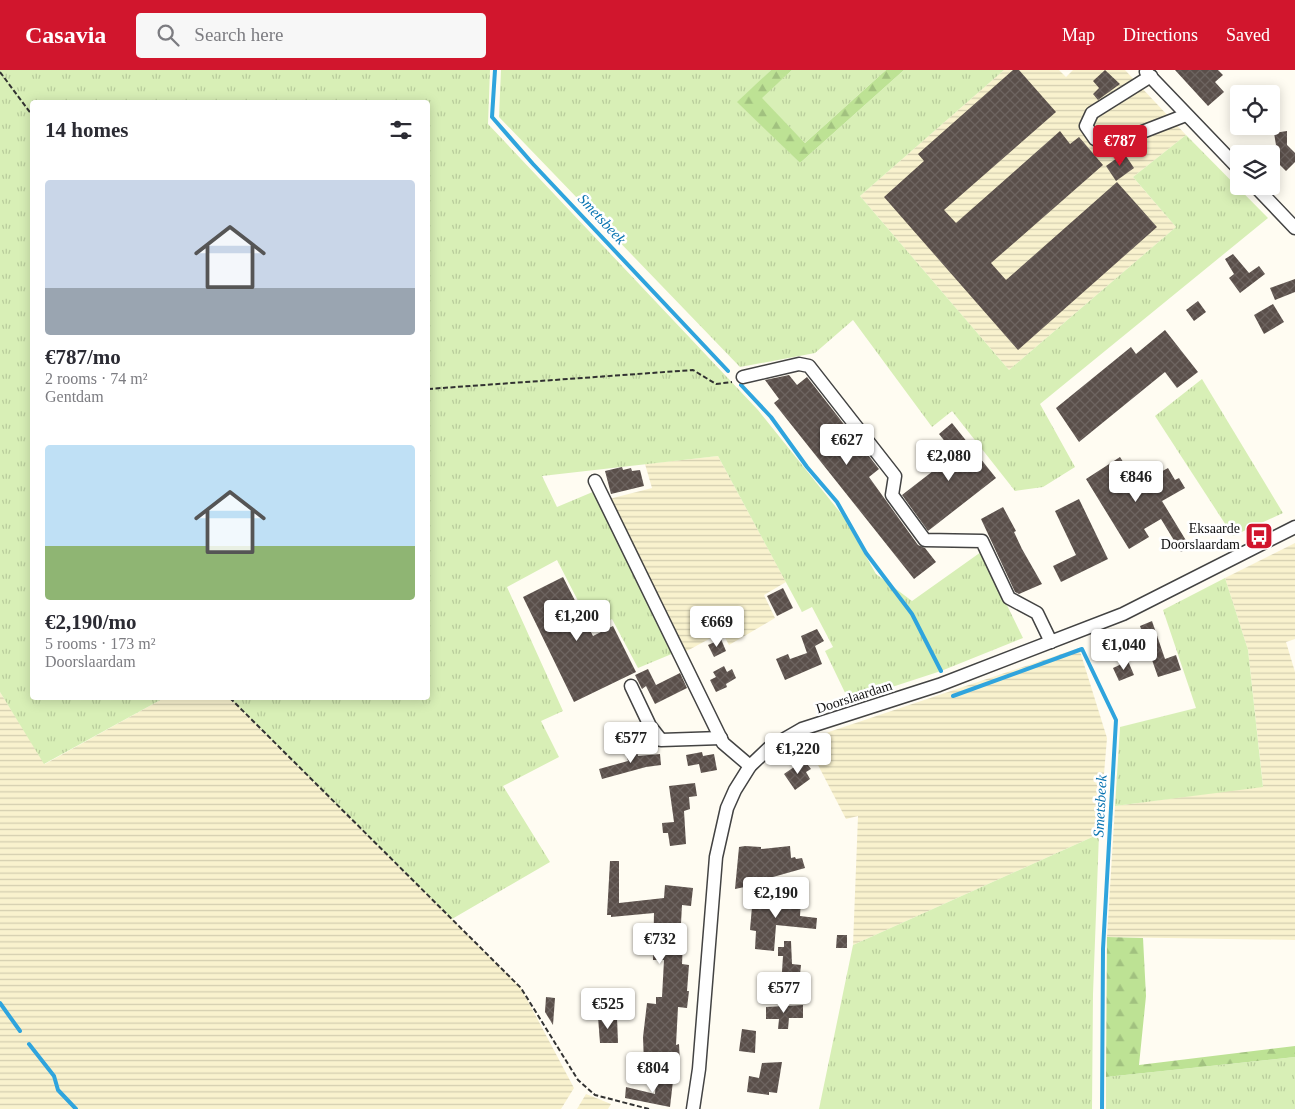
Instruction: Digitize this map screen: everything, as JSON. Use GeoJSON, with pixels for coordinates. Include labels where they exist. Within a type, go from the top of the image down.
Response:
{"type":"FeatureCollection","features":[{"type":"Feature","properties":{"kind":"street"},"geometry":{"type":"LineString","coordinates":[[1186,115],[1106,146],[1095,139],[1086,126],[1092,113],[1148,73],[1230,161]]}},
{"type":"Feature","properties":{"kind":"street"},"geometry":{"type":"LineString","coordinates":[[1264,195],[1295,228]]}},
{"type":"Feature","properties":{"kind":"street"},"geometry":{"type":"LineString","coordinates":[[743,377],[799,364],[809,366],[895,476],[892,495],[925,540],[982,541],[1009,598],[1037,613],[1051,642]]}},
{"type":"Feature","properties":{"kind":"street"},"geometry":{"type":"LineString","coordinates":[[595,480],[722,741],[750,766]]}},
{"type":"Feature","properties":{"kind":"street","name":"Doorslaardam"},"geometry":{"type":"LineString","coordinates":[[692,1109],[699,1069],[719,839],[734,790],[750,766],[777,743],[802,730],[940,685],[1123,614],[1295,527]]}},
{"type":"Feature","properties":{"kind":"street"},"geometry":{"type":"LineString","coordinates":[[631,686],[650,726],[661,740],[722,741]]}},
{"type":"Feature","properties":{"kind":"street"},"geometry":{"type":"LineString","coordinates":[[659,748],[722,741]]}},
{"type":"Feature","properties":{"kind":"path"},"geometry":{"type":"LineString","coordinates":[[0,72],[30,112]]}},
{"type":"Feature","properties":{"kind":"path"},"geometry":{"type":"LineString","coordinates":[[430,389],[693,370],[716,384],[727,384],[743,377]]}},
{"type":"Feature","properties":{"kind":"path"},"geometry":{"type":"LineString","coordinates":[[232,700],[521,988],[578,1080],[594,1094],[649,1109]]}},
{"type":"Feature","properties":{"kind":"shaded area"},"geometry":{"type":"Polygon","coordinates":[[[1004,70],[1059,70],[1066,77],[1073,70],[1125,70],[1186,135],[1133,177],[1176,227],[1009,370],[860,196],[1004,70]]]}},
{"type":"Feature","properties":{"kind":"shaded area"},"geometry":{"type":"Polygon","coordinates":[[[718,456],[786,582],[764,595],[775,618],[729,645],[722,632],[685,652],[609,499],[652,488],[645,464],[718,456]]]}},
{"type":"Feature","properties":{"kind":"shaded area"},"geometry":{"type":"Polygon","coordinates":[[[1295,543],[1295,639],[1286,642],[1295,672],[1295,940],[1107,937],[1115,806],[1263,786],[1248,650],[1225,578],[1295,543]]]}},
{"type":"Feature","properties":{"kind":"shaded area"},"geometry":{"type":"Polygon","coordinates":[[[1079,648],[1107,738],[1099,834],[853,945],[858,816],[846,819],[805,740],[1079,648]]]}},
{"type":"Feature","properties":{"kind":"shaded area"},"geometry":{"type":"Polygon","coordinates":[[[0,692],[45,764],[160,700],[232,700],[521,988],[574,1088],[561,1109],[0,1109],[0,692]]]}},
{"type":"Feature","properties":{"kind":"shaded area"},"geometry":{"type":"Polygon","coordinates":[[[586,1094],[611,1104],[608,1109],[577,1109],[586,1094]]]}},
{"type":"Feature","properties":{"kind":"green space"},"geometry":{"type":"Polygon","coordinates":[[[0,70],[490,70],[488,124],[758,410],[843,516],[876,574],[912,601],[981,552],[1023,638],[941,671],[849,701],[825,651],[833,647],[812,607],[802,612],[718,456],[542,476],[557,507],[595,491],[674,653],[638,668],[612,619],[593,630],[557,560],[507,587],[563,711],[541,721],[559,757],[503,786],[550,862],[452,919],[232,700],[430,700],[430,100],[30,100],[30,700],[160,700],[44,764],[0,692],[0,70]]]}},
{"type":"Feature","properties":{"kind":"green space"},"geometry":{"type":"Polygon","coordinates":[[[501,70],[771,70],[738,102],[800,163],[904,70],[1004,70],[860,196],[1009,370],[1176,227],[1133,177],[1186,135],[1230,180],[1230,195],[1245,195],[1268,218],[1040,404],[1075,467],[1043,487],[1015,491],[952,411],[932,427],[853,320],[815,353],[740,367],[499,117],[501,70]]]}},
{"type":"Feature","properties":{"kind":"green space"},"geometry":{"type":"Polygon","coordinates":[[[771,70],[792,70],[762,98],[805,143],[886,70],[904,70],[800,163],[737,102],[771,70]]]}},
{"type":"Feature","properties":{"kind":"green space"},"geometry":{"type":"Polygon","coordinates":[[[792,70],[886,70],[805,143],[761,98],[792,70]]]}},
{"type":"Feature","properties":{"kind":"green space"},"geometry":{"type":"Polygon","coordinates":[[[1202,379],[1283,513],[1233,536],[1155,416],[1202,379]]]}},
{"type":"Feature","properties":{"kind":"green space"},"geometry":{"type":"Polygon","coordinates":[[[1225,578],[1248,650],[1263,787],[1115,806],[1120,727],[1196,708],[1163,610],[1225,578]]]}},
{"type":"Feature","properties":{"kind":"green space"},"geometry":{"type":"Polygon","coordinates":[[[1099,834],[1093,994],[1092,1109],[819,1109],[853,945],[1099,834]]]}},
{"type":"Feature","properties":{"kind":"green space"},"geometry":{"type":"Polygon","coordinates":[[[1107,937],[1143,938],[1146,996],[1139,1065],[1295,1046],[1295,1057],[1106,1077],[1107,937]]]}},
{"type":"Feature","properties":{"kind":"green space"},"geometry":{"type":"Polygon","coordinates":[[[1295,1057],[1295,1109],[1106,1109],[1106,1077],[1295,1057]]]}},
{"type":"Feature","properties":{"kind":"building"},"geometry":{"type":"Polygon","coordinates":[[[1013,70],[1019,70],[1056,112],[944,210],[956,223],[1060,131],[1070,144],[1079,137],[1103,165],[991,263],[1006,280],[1117,182],[1157,227],[1018,350],[884,197],[924,161],[918,154],[1013,70]]]}},
{"type":"Feature","properties":{"kind":"building"},"geometry":{"type":"Polygon","coordinates":[[[1105,70],[1120,84],[1098,100],[1093,94],[1099,88],[1093,81],[1105,70]]]}},
{"type":"Feature","properties":{"kind":"building"},"geometry":{"type":"Polygon","coordinates":[[[1175,70],[1218,70],[1223,75],[1215,82],[1224,92],[1208,106],[1175,70]]]}},
{"type":"Feature","properties":{"kind":"building"},"geometry":{"type":"Polygon","coordinates":[[[1287,131],[1287,145],[1295,153],[1295,162],[1286,171],[1280,165],[1280,145],[1276,145],[1274,135],[1280,135],[1280,132],[1287,131]]]}},
{"type":"Feature","properties":{"kind":"building"},"geometry":{"type":"Polygon","coordinates":[[[1124,153],[1134,168],[1116,181],[1106,166],[1124,153]]]}},
{"type":"Feature","properties":{"kind":"building"},"geometry":{"type":"Polygon","coordinates":[[[1233,254],[1249,273],[1259,266],[1265,274],[1240,293],[1229,278],[1234,274],[1225,259],[1233,254]]]}},
{"type":"Feature","properties":{"kind":"building"},"geometry":{"type":"Polygon","coordinates":[[[1295,279],[1295,292],[1275,300],[1270,288],[1295,279]]]}},
{"type":"Feature","properties":{"kind":"building"},"geometry":{"type":"Polygon","coordinates":[[[1198,301],[1206,312],[1194,321],[1186,310],[1198,301]]]}},
{"type":"Feature","properties":{"kind":"building"},"geometry":{"type":"Polygon","coordinates":[[[1273,304],[1284,322],[1264,334],[1254,315],[1273,304]]]}},
{"type":"Feature","properties":{"kind":"building"},"geometry":{"type":"Polygon","coordinates":[[[1165,330],[1198,372],[1177,388],[1165,372],[1079,442],[1056,408],[1131,347],[1136,354],[1165,330]]]}},
{"type":"Feature","properties":{"kind":"building"},"geometry":{"type":"Polygon","coordinates":[[[789,375],[797,385],[807,377],[879,469],[869,477],[918,545],[925,548],[936,562],[914,579],[774,403],[779,399],[765,380],[789,375]]]}},
{"type":"Feature","properties":{"kind":"building"},"geometry":{"type":"Polygon","coordinates":[[[952,423],[996,478],[928,531],[902,495],[955,454],[939,434],[952,423]]]}},
{"type":"Feature","properties":{"kind":"building"},"geometry":{"type":"Polygon","coordinates":[[[1120,457],[1142,492],[1161,481],[1157,474],[1168,468],[1175,480],[1179,478],[1185,488],[1162,501],[1190,547],[1181,552],[1161,519],[1144,529],[1149,537],[1129,549],[1086,479],[1120,457]]]}},
{"type":"Feature","properties":{"kind":"building"},"geometry":{"type":"Polygon","coordinates":[[[622,467],[623,470],[631,468],[632,471],[640,470],[644,486],[611,494],[605,471],[622,467]]]}},
{"type":"Feature","properties":{"kind":"building"},"geometry":{"type":"Polygon","coordinates":[[[1079,499],[1108,559],[1061,582],[1053,566],[1076,555],[1055,511],[1079,499]]]}},
{"type":"Feature","properties":{"kind":"building"},"geometry":{"type":"Polygon","coordinates":[[[1003,507],[1016,531],[1014,532],[1022,549],[1042,584],[1019,594],[1015,592],[981,519],[1003,507]]]}},
{"type":"Feature","properties":{"kind":"building"},"geometry":{"type":"Polygon","coordinates":[[[563,577],[593,636],[613,626],[636,672],[574,702],[523,597],[563,577]]]}},
{"type":"Feature","properties":{"kind":"building"},"geometry":{"type":"Polygon","coordinates":[[[783,588],[793,608],[777,616],[767,596],[783,588]]]}},
{"type":"Feature","properties":{"kind":"building"},"geometry":{"type":"Polygon","coordinates":[[[1152,621],[1165,659],[1176,655],[1181,670],[1158,677],[1140,626],[1152,621]]]}},
{"type":"Feature","properties":{"kind":"building"},"geometry":{"type":"Polygon","coordinates":[[[817,629],[824,641],[815,646],[822,664],[785,680],[776,659],[788,654],[790,659],[807,653],[801,636],[817,629]]]}},
{"type":"Feature","properties":{"kind":"building"},"geometry":{"type":"Polygon","coordinates":[[[721,639],[726,651],[714,657],[708,645],[721,639]]]}},
{"type":"Feature","properties":{"kind":"building"},"geometry":{"type":"Polygon","coordinates":[[[1128,661],[1134,675],[1119,681],[1113,668],[1128,661]]]}},
{"type":"Feature","properties":{"kind":"building"},"geometry":{"type":"Polygon","coordinates":[[[724,666],[727,672],[732,669],[736,678],[726,684],[727,687],[716,692],[710,680],[716,677],[713,672],[724,666]]]}},
{"type":"Feature","properties":{"kind":"building"},"geometry":{"type":"Polygon","coordinates":[[[648,669],[656,685],[680,673],[687,688],[655,704],[646,686],[642,689],[635,675],[648,669]]]}},
{"type":"Feature","properties":{"kind":"building"},"geometry":{"type":"Polygon","coordinates":[[[636,748],[638,756],[660,754],[661,765],[646,767],[602,779],[599,769],[628,761],[625,751],[636,748]]]}},
{"type":"Feature","properties":{"kind":"building"},"geometry":{"type":"Polygon","coordinates":[[[702,752],[703,756],[714,754],[717,770],[701,773],[699,764],[688,766],[686,755],[702,752]]]}},
{"type":"Feature","properties":{"kind":"building"},"geometry":{"type":"Polygon","coordinates":[[[804,760],[811,769],[806,772],[810,779],[795,790],[784,774],[804,760]]]}},
{"type":"Feature","properties":{"kind":"building"},"geometry":{"type":"Polygon","coordinates":[[[695,783],[697,796],[689,797],[690,809],[684,811],[686,844],[670,846],[668,833],[663,833],[662,823],[674,822],[669,786],[695,783]]]}},
{"type":"Feature","properties":{"kind":"building"},"geometry":{"type":"Polygon","coordinates":[[[790,846],[791,858],[802,858],[805,868],[773,877],[774,881],[735,889],[739,847],[761,847],[761,849],[790,846]]]}},
{"type":"Feature","properties":{"kind":"building"},"geometry":{"type":"Polygon","coordinates":[[[610,861],[619,861],[619,903],[664,898],[665,885],[693,888],[691,906],[682,905],[680,942],[683,942],[682,964],[689,965],[687,991],[689,991],[687,1008],[678,1007],[676,1045],[679,1044],[680,1063],[644,1064],[643,1037],[647,1003],[656,1004],[656,997],[662,997],[664,960],[653,960],[654,913],[611,917],[611,915],[607,915],[610,861]]]}},
{"type":"Feature","properties":{"kind":"building"},"geometry":{"type":"Polygon","coordinates":[[[753,895],[801,900],[800,916],[817,918],[816,929],[776,925],[774,951],[755,949],[756,931],[750,930],[753,895]]]}},
{"type":"Feature","properties":{"kind":"building"},"geometry":{"type":"Polygon","coordinates":[[[837,935],[847,935],[847,948],[836,948],[837,935]]]}},
{"type":"Feature","properties":{"kind":"building"},"geometry":{"type":"Polygon","coordinates":[[[784,941],[791,941],[792,964],[801,965],[799,984],[794,983],[793,988],[781,987],[783,956],[778,956],[778,947],[784,947],[784,941]]]}},
{"type":"Feature","properties":{"kind":"building"},"geometry":{"type":"Polygon","coordinates":[[[546,997],[555,998],[553,1025],[545,1012],[546,997]]]}},
{"type":"Feature","properties":{"kind":"building"},"geometry":{"type":"Polygon","coordinates":[[[803,1005],[803,1018],[789,1018],[788,1029],[778,1029],[779,1019],[766,1019],[766,1007],[803,1005]]]}},
{"type":"Feature","properties":{"kind":"building"},"geometry":{"type":"Polygon","coordinates":[[[598,1017],[617,1017],[618,1043],[600,1043],[598,1017]]]}},
{"type":"Feature","properties":{"kind":"building"},"geometry":{"type":"Polygon","coordinates":[[[742,1029],[756,1031],[755,1053],[739,1051],[742,1029]]]}},
{"type":"Feature","properties":{"kind":"building"},"geometry":{"type":"Polygon","coordinates":[[[782,1062],[777,1093],[769,1092],[769,1095],[747,1092],[749,1076],[759,1078],[762,1063],[782,1062]]]}},
{"type":"Feature","properties":{"kind":"building"},"geometry":{"type":"Polygon","coordinates":[[[656,1080],[673,1081],[670,1107],[625,1098],[626,1087],[655,1094],[656,1080]]]}},
{"type":"Feature","properties":{"kind":"waterway","name":"Smetsbeek"},"geometry":{"type":"LineString","coordinates":[[495,70],[492,117],[533,164],[728,371]]}},
{"type":"Feature","properties":{"kind":"waterway","name":"Smetsbeek"},"geometry":{"type":"LineString","coordinates":[[741,385],[771,417],[807,467],[837,502],[866,553],[912,614],[941,671]]}},
{"type":"Feature","properties":{"kind":"waterway","name":"Smetsbeek"},"geometry":{"type":"LineString","coordinates":[[953,696],[1082,649],[1116,720],[1103,949],[1102,1109]]}},
{"type":"Feature","properties":{"kind":"waterway"},"geometry":{"type":"LineString","coordinates":[[0,1003],[20,1031]]}},
{"type":"Feature","properties":{"kind":"waterway"},"geometry":{"type":"LineString","coordinates":[[29,1044],[54,1076],[58,1090],[76,1109]]}},
{"type":"Feature","properties":{"kind":"place","name":"Eksaarde Doorslaardam"},"geometry":{"type":"Point","coordinates":[1259,536]}}]}
